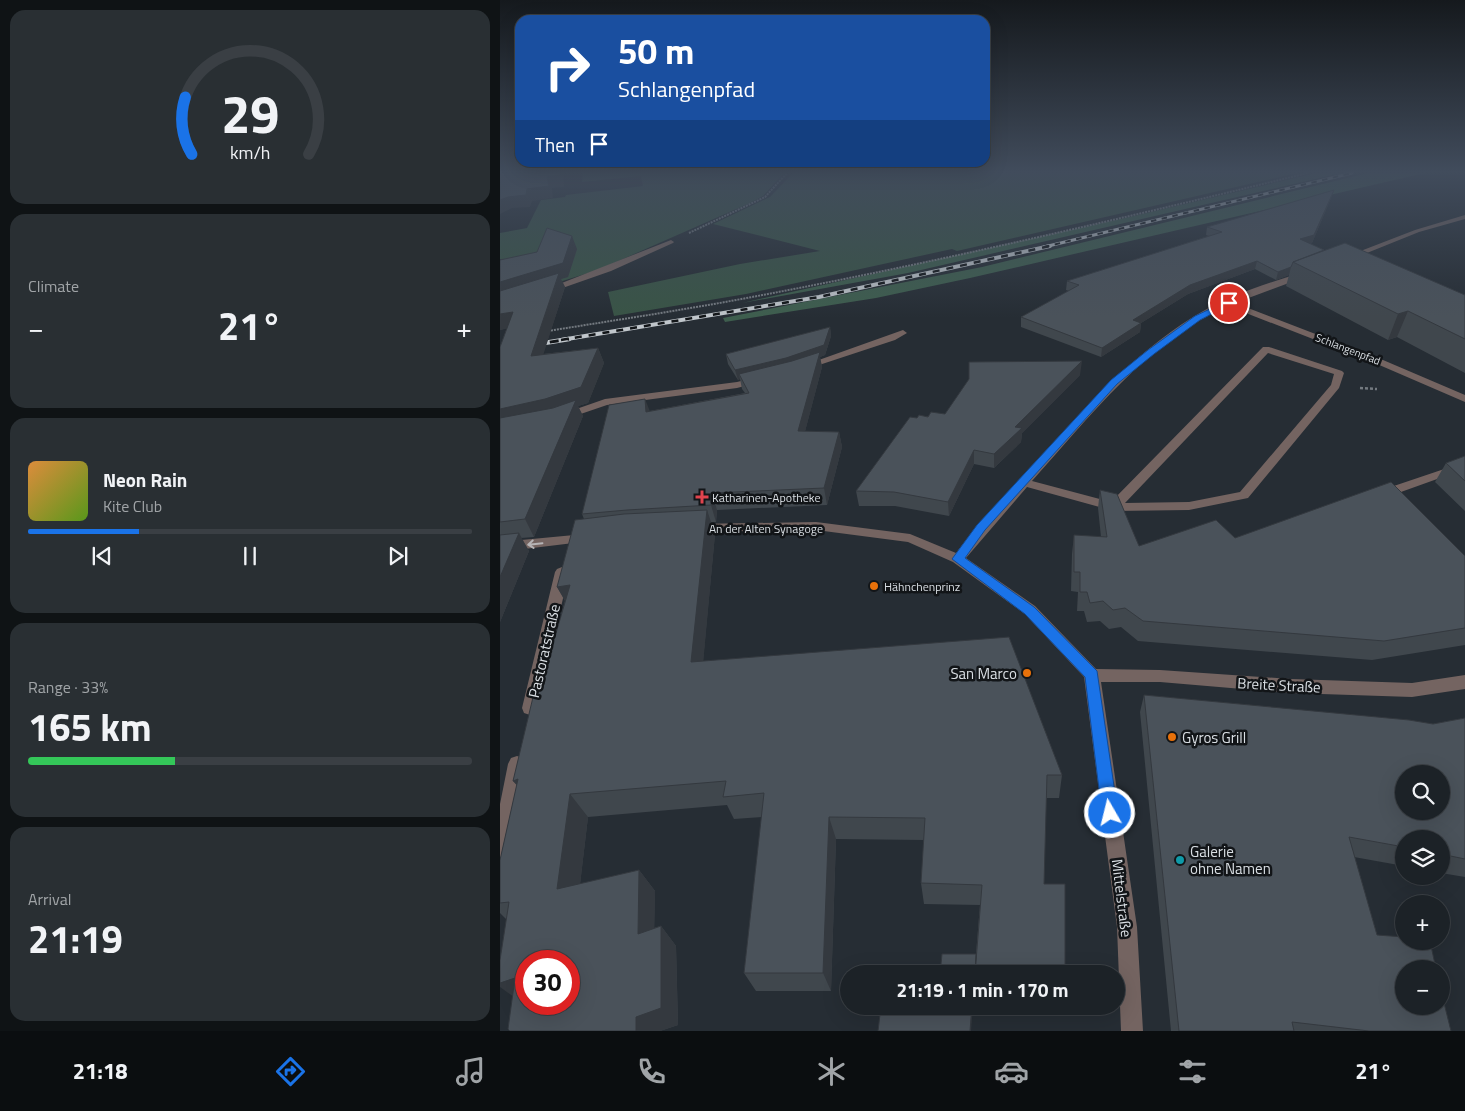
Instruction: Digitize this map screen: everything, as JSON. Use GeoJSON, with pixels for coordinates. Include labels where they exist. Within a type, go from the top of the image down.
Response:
{"type":"FeatureCollection","features":[{"type":"Feature","properties":{"kind":"street"},"geometry":{"type":"LineString","coordinates":[[1342,259],[1417,231],[1451,221]]}},
{"type":"Feature","properties":{"kind":"street"},"geometry":{"type":"LineString","coordinates":[[543,291],[608,269],[671,242]]}},
{"type":"Feature","properties":{"kind":"street"},"geometry":{"type":"LineString","coordinates":[[1092,675],[1030,610],[958,559],[981,528],[1114,382],[1198,318],[1229,303],[1314,270]]}},
{"type":"Feature","properties":{"kind":"street","name":"Schlangenpfad"},"geometry":{"type":"LineString","coordinates":[[1229,303],[1380,362],[1465,399]]}},
{"type":"Feature","properties":{"kind":"street"},"geometry":{"type":"LineString","coordinates":[[799,369],[892,338],[902,332]]}},
{"type":"Feature","properties":{"kind":"street"},"geometry":{"type":"LineString","coordinates":[[1024,482],[1114,507],[1189,506],[1244,495],[1336,386],[1339,373],[1266,349],[1114,507]]}},
{"type":"Feature","properties":{"kind":"street"},"geometry":{"type":"LineString","coordinates":[[556,420],[605,402],[737,385],[764,378]]}},
{"type":"Feature","properties":{"kind":"street"},"geometry":{"type":"LineString","coordinates":[[1372,498],[1465,465]]}},
{"type":"Feature","properties":{"kind":"street","name":"An der Alten Synagoge"},"geometry":{"type":"LineString","coordinates":[[682,529],[816,526],[910,538],[958,559]]}},
{"type":"Feature","properties":{"kind":"street"},"geometry":{"type":"LineString","coordinates":[[500,547],[597,537]]}},
{"type":"Feature","properties":{"kind":"street","name":"Pastoratstraße"},"geometry":{"type":"LineString","coordinates":[[527,724],[569,540]]}},
{"type":"Feature","properties":{"kind":"street","name":"Breite Straße"},"geometry":{"type":"LineString","coordinates":[[1092,675],[1160,676],[1291,686],[1412,690],[1465,682]]}},
{"type":"Feature","properties":{"kind":"street","name":"Mittelstraße"},"geometry":{"type":"LineString","coordinates":[[1092,675],[1127,928],[1132,1031]]}},
{"type":"Feature","properties":{"kind":"street"},"geometry":{"type":"LineString","coordinates":[[500,850],[520,754]]}},
{"type":"Feature","properties":{"kind":"path"},"geometry":{"type":"LineString","coordinates":[[671,242],[715,221]]}},
{"type":"Feature","properties":{"kind":"path"},"geometry":{"type":"LineString","coordinates":[[546,332],[751,297],[1104,221]]}},
{"type":"Feature","properties":{"kind":"green space"},"geometry":{"type":"Polygon","coordinates":[[[530,221],[709,221],[598,270],[556,283],[512,259],[500,259],[500,233],[527,228],[530,221]]]}},
{"type":"Feature","properties":{"kind":"green space"},"geometry":{"type":"Polygon","coordinates":[[[719,221],[1087,221],[957,251],[952,249],[746,294],[614,316],[608,292],[740,264],[820,251],[713,224],[719,221]]]}},
{"type":"Feature","properties":{"kind":"green space"},"geometry":{"type":"Polygon","coordinates":[[[1111,221],[1133,221],[908,273],[742,303],[1111,221]]]}},
{"type":"Feature","properties":{"kind":"green space"},"geometry":{"type":"Polygon","coordinates":[[[1170,221],[1217,221],[876,298],[725,322],[723,318],[982,267],[1170,221]]]}},
{"type":"Feature","properties":{"kind":"building"},"geometry":{"type":"Polygon","coordinates":[[[1227,221],[1320,221],[1314,235],[1300,239],[1324,250],[1293,262],[1291,267],[1278,272],[1257,261],[1190,285],[1133,320],[1141,323],[1102,348],[1021,317],[1079,285],[1067,281],[1222,232],[1207,227],[1227,221]]]}},
{"type":"Feature","properties":{"kind":"building"},"geometry":{"type":"Polygon","coordinates":[[[547,228],[572,236],[563,263],[500,282],[500,260],[537,252],[547,228]]]}},
{"type":"Feature","properties":{"kind":"building"},"geometry":{"type":"Polygon","coordinates":[[[1345,243],[1465,295],[1465,339],[1408,311],[1398,314],[1293,262],[1345,243]]]}},
{"type":"Feature","properties":{"kind":"building"},"geometry":{"type":"Polygon","coordinates":[[[559,273],[531,356],[598,348],[581,387],[545,399],[500,409],[500,347],[513,312],[500,314],[500,291],[559,273]]]}},
{"type":"Feature","properties":{"kind":"building"},"geometry":{"type":"Polygon","coordinates":[[[830,327],[824,345],[786,358],[735,370],[726,354],[830,327]]]}},
{"type":"Feature","properties":{"kind":"building"},"geometry":{"type":"Polygon","coordinates":[[[820,352],[798,431],[839,432],[824,488],[712,493],[711,505],[582,514],[609,405],[645,399],[646,412],[749,393],[739,374],[820,352]]]}},
{"type":"Feature","properties":{"kind":"building"},"geometry":{"type":"Polygon","coordinates":[[[1082,361],[1015,427],[1022,428],[994,454],[974,450],[948,502],[894,492],[856,491],[910,417],[917,418],[919,415],[928,417],[931,412],[945,414],[969,379],[969,362],[1082,361]]]}},
{"type":"Feature","properties":{"kind":"building"},"geometry":{"type":"Polygon","coordinates":[[[576,400],[525,519],[500,522],[500,418],[553,408],[576,400]]]}},
{"type":"Feature","properties":{"kind":"building"},"geometry":{"type":"Polygon","coordinates":[[[1465,456],[1465,481],[1446,463],[1465,456]]]}},
{"type":"Feature","properties":{"kind":"building"},"geometry":{"type":"Polygon","coordinates":[[[1391,482],[1465,556],[1465,628],[1384,641],[1143,621],[1125,608],[1113,610],[1103,601],[1090,603],[1087,592],[1080,592],[1080,572],[1074,572],[1074,535],[1107,537],[1100,490],[1117,494],[1139,546],[1216,520],[1235,538],[1391,482]]]}},
{"type":"Feature","properties":{"kind":"building"},"geometry":{"type":"Polygon","coordinates":[[[707,510],[691,662],[1009,637],[1062,775],[1047,775],[1044,884],[1065,884],[1065,965],[976,965],[982,885],[921,883],[925,818],[829,817],[823,973],[744,973],[764,793],[723,797],[726,781],[570,794],[557,889],[639,870],[638,934],[661,926],[661,1008],[636,1017],[636,1031],[510,1031],[508,1029],[515,978],[500,983],[500,960],[509,902],[500,903],[500,860],[518,779],[513,781],[534,693],[539,692],[570,585],[557,587],[575,520],[624,514],[707,510]]]}},
{"type":"Feature","properties":{"kind":"building"},"geometry":{"type":"Polygon","coordinates":[[[519,533],[500,577],[500,535],[519,533]]]}},
{"type":"Feature","properties":{"kind":"building"},"geometry":{"type":"Polygon","coordinates":[[[1144,695],[1409,720],[1433,724],[1465,718],[1465,859],[1450,856],[1450,830],[1395,830],[1395,845],[1349,837],[1377,935],[1395,936],[1395,950],[1432,950],[1434,960],[1395,960],[1395,1015],[1447,1015],[1451,1031],[1369,1031],[1292,1022],[1294,1031],[1179,1031],[1144,695]]]}},
{"type":"Feature","properties":{"kind":"building"},"geometry":{"type":"Polygon","coordinates":[[[942,954],[976,954],[975,965],[941,965],[942,954]]]}},
{"type":"Feature","properties":{"kind":"building"},"geometry":{"type":"Polygon","coordinates":[[[880,1015],[971,1015],[970,1031],[878,1031],[880,1015]]]}},
{"type":"Feature","properties":{"kind":"railway"},"geometry":{"type":"LineString","coordinates":[[1044,247],[1152,221]]}},
{"type":"Feature","properties":{"kind":"railway"},"geometry":{"type":"LineString","coordinates":[[561,340],[819,297],[1050,246]]}},
{"type":"Feature","properties":{"kind":"railway"},"geometry":{"type":"LineString","coordinates":[[532,345],[569,339]]}},
{"type":"Feature","properties":{"kind":"place","name":"Katharinen-Apotheke"},"geometry":{"type":"Point","coordinates":[702,497]}},
{"type":"Feature","properties":{"kind":"place","name":"Hähnchenprinz"},"geometry":{"type":"Point","coordinates":[874,586]}},
{"type":"Feature","properties":{"kind":"place","name":"San Marco"},"geometry":{"type":"Point","coordinates":[1027,673]}},
{"type":"Feature","properties":{"kind":"place","name":"Gyros Grill"},"geometry":{"type":"Point","coordinates":[1172,737]}},
{"type":"Feature","properties":{"kind":"place","name":"Galerie ohne Namen"},"geometry":{"type":"Point","coordinates":[1180,860]}},
{"type":"Feature","properties":{"kind":"route"},"geometry":{"type":"LineString","coordinates":[[1110,813],[1092,675],[1030,610],[958,559],[981,528],[1114,382],[1198,318],[1229,303]]}}]}
